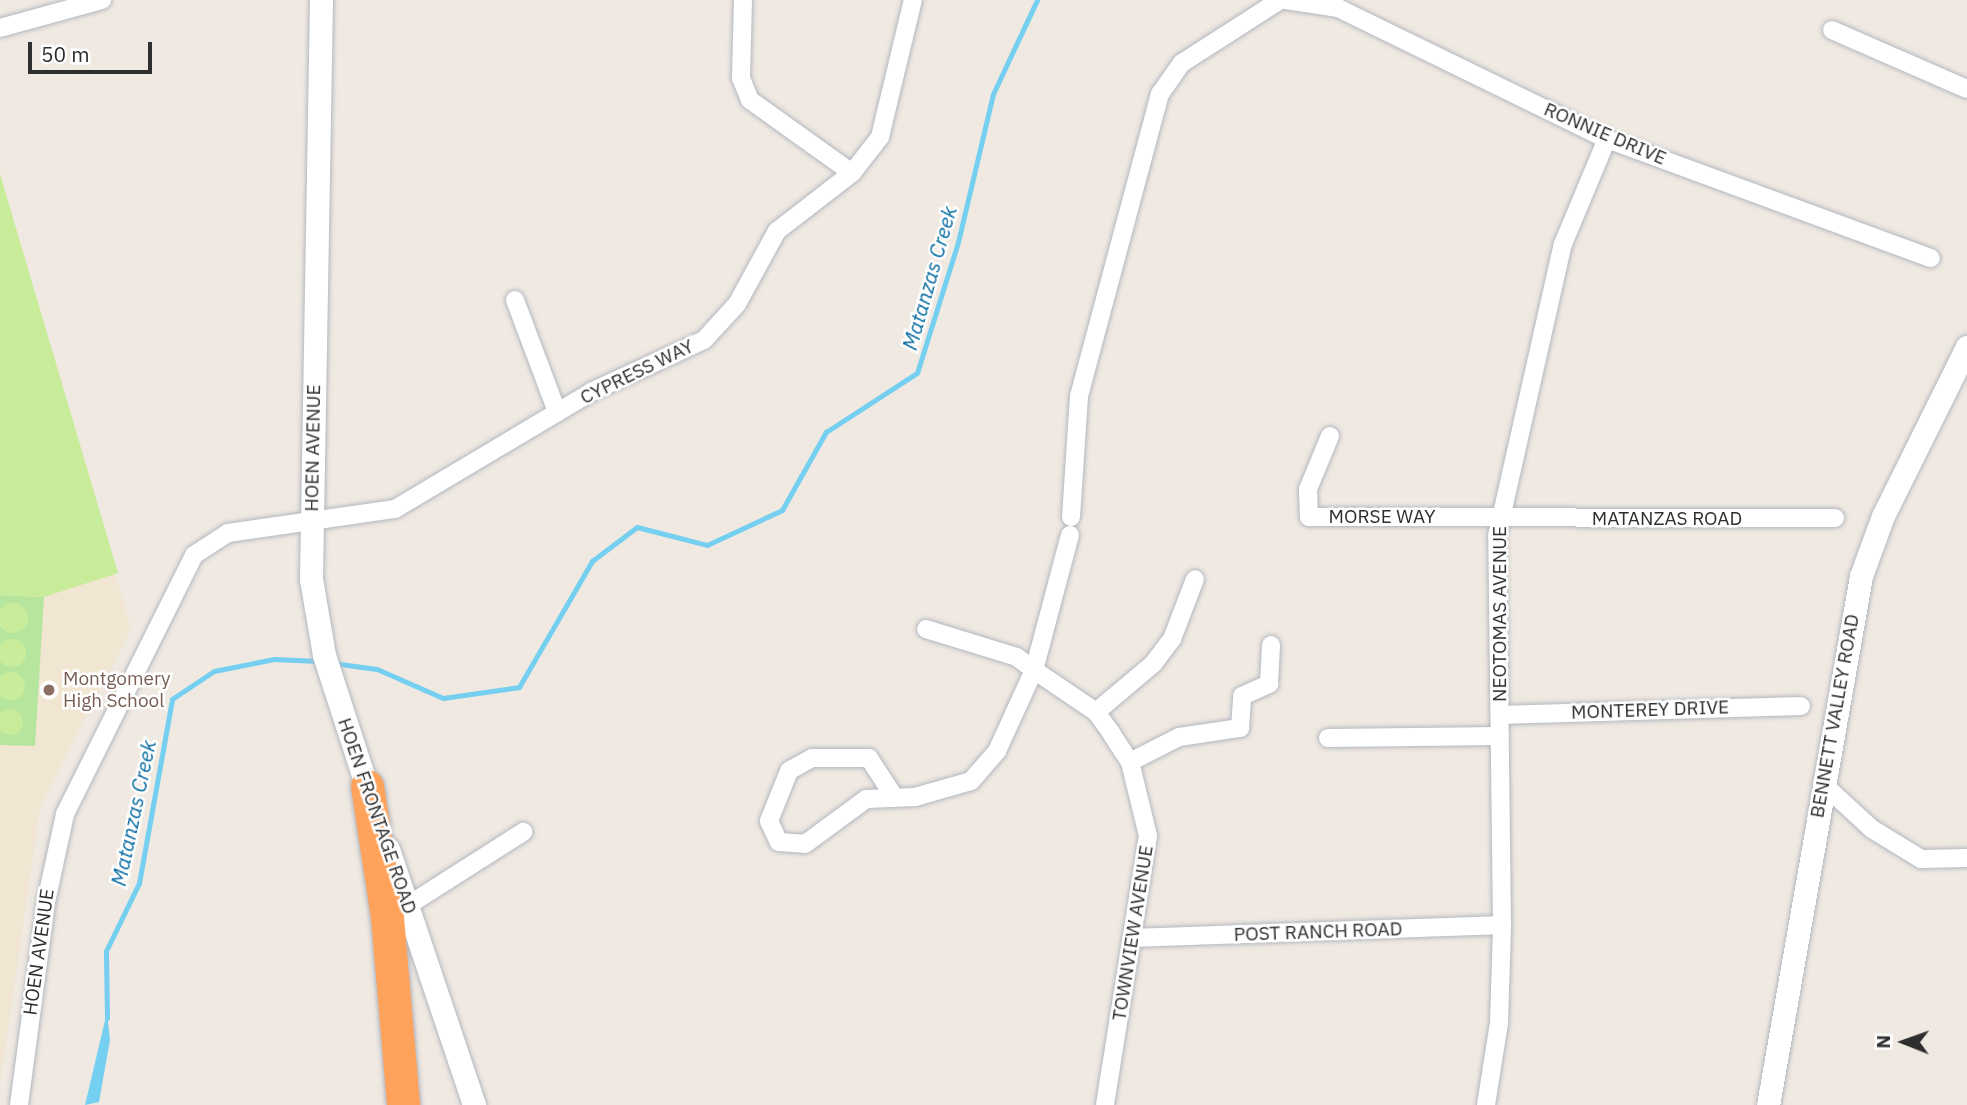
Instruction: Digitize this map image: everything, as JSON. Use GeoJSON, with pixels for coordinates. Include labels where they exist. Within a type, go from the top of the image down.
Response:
{"type":"FeatureCollection","features":[{"type":"Feature","properties":{"kind":"highway"},"geometry":{"type":"LineString","coordinates":[[366,786],[388,926],[403,1105]]}},
{"type":"Feature","properties":{"kind":"street"},"geometry":{"type":"LineString","coordinates":[[0,29],[102,0]]}},
{"type":"Feature","properties":{"kind":"street","name":"HOEN AVENUE"},"geometry":{"type":"LineString","coordinates":[[19,1105],[62,822],[182,572],[219,537],[312,521],[321,0]]}},
{"type":"Feature","properties":{"kind":"street"},"geometry":{"type":"LineString","coordinates":[[743,0],[741,78],[750,100],[852,173]]}},
{"type":"Feature","properties":{"kind":"street","name":"CYPRESS WAY"},"geometry":{"type":"LineString","coordinates":[[312,521],[395,509],[557,412],[704,340],[737,304],[777,231],[852,173],[887,121],[913,0]]}},
{"type":"Feature","properties":{"kind":"street"},"geometry":{"type":"LineString","coordinates":[[893,795],[869,758],[812,758],[789,771],[769,821],[779,842],[797,846],[866,799],[893,795],[915,797],[971,781],[997,751],[1034,670],[1071,526],[1079,396],[1160,94],[1182,63],[1280,0]]}},
{"type":"Feature","properties":{"kind":"street","name":"RONNIE DRIVE"},"geometry":{"type":"LineString","coordinates":[[1286,0],[1338,8],[1607,139],[1930,258]]}},
{"type":"Feature","properties":{"kind":"street"},"geometry":{"type":"LineString","coordinates":[[1832,30],[1967,89]]}},
{"type":"Feature","properties":{"kind":"street","name":"NEOTOMAS AVENUE"},"geometry":{"type":"LineString","coordinates":[[1486,1105],[1499,1023],[1502,925],[1499,518],[1563,244],[1607,139]]}},
{"type":"Feature","properties":{"kind":"street"},"geometry":{"type":"LineString","coordinates":[[514,300],[557,412]]}},
{"type":"Feature","properties":{"kind":"street","name":"BENNETT VALLEY ROAD"},"geometry":{"type":"LineString","coordinates":[[1768,1105],[1822,783],[1861,576],[1883,516],[1967,347]]}},
{"type":"Feature","properties":{"kind":"street","name":"MORSE WAY"},"geometry":{"type":"LineString","coordinates":[[1330,436],[1308,489],[1309,517],[1499,518]]}},
{"type":"Feature","properties":{"kind":"street","name":"MATANZAS ROAD"},"geometry":{"type":"LineString","coordinates":[[1499,518],[1835,518]]}},
{"type":"Feature","properties":{"kind":"street","name":"HOEN FRONTAGE ROAD"},"geometry":{"type":"LineString","coordinates":[[312,521],[316,622],[335,692],[474,1105]]}},
{"type":"Feature","properties":{"kind":"street"},"geometry":{"type":"LineString","coordinates":[[1096,712],[1159,656],[1195,579]]}},
{"type":"Feature","properties":{"kind":"street","name":"TOWNVIEW AVENUE"},"geometry":{"type":"LineString","coordinates":[[926,629],[1017,657],[1096,712],[1130,762],[1148,836],[1105,1105]]}},
{"type":"Feature","properties":{"kind":"street"},"geometry":{"type":"LineString","coordinates":[[1130,762],[1179,737],[1240,728],[1242,696],[1269,684],[1271,645]]}},
{"type":"Feature","properties":{"kind":"street","name":"MONTEREY DRIVE"},"geometry":{"type":"LineString","coordinates":[[1500,715],[1801,706]]}},
{"type":"Feature","properties":{"kind":"street"},"geometry":{"type":"LineString","coordinates":[[1328,738],[1500,736]]}},
{"type":"Feature","properties":{"kind":"street"},"geometry":{"type":"LineString","coordinates":[[1822,783],[1872,829],[1921,859],[1967,858]]}},
{"type":"Feature","properties":{"kind":"street"},"geometry":{"type":"LineString","coordinates":[[407,906],[523,832]]}},
{"type":"Feature","properties":{"kind":"street","name":"POST RANCH ROAD"},"geometry":{"type":"LineString","coordinates":[[1133,938],[1502,925]]}},
{"type":"Feature","properties":{"kind":"shaded area","name":"Montgomery High School"},"geometry":{"type":"Polygon","coordinates":[[[0,174],[131,629],[40,807],[0,1084],[0,174]]]}},
{"type":"Feature","properties":{"kind":"green space"},"geometry":{"type":"Polygon","coordinates":[[[0,174],[118,573],[44,597],[0,595],[0,174]]]}},
{"type":"Feature","properties":{"kind":"green space"},"geometry":{"type":"Polygon","coordinates":[[[0,595],[44,597],[35,746],[0,745],[0,595]]]}},
{"type":"Feature","properties":{"kind":"green space"},"geometry":{"type":"Polygon","coordinates":[[[13,603],[19,604],[27,612],[27,624],[19,632],[13,633],[7,632],[-1,624],[-2,618],[-1,612],[7,604],[13,603]]]}},
{"type":"Feature","properties":{"kind":"green space"},"geometry":{"type":"Polygon","coordinates":[[[12,639],[22,643],[26,653],[22,663],[12,667],[2,663],[-2,653],[2,643],[12,639]]]}},
{"type":"Feature","properties":{"kind":"green space"},"geometry":{"type":"Polygon","coordinates":[[[11,672],[21,676],[25,686],[21,696],[11,700],[1,696],[-3,686],[1,676],[11,672]]]}},
{"type":"Feature","properties":{"kind":"green space"},"geometry":{"type":"Polygon","coordinates":[[[10,709],[19,713],[23,722],[19,731],[10,735],[1,731],[-3,722],[1,713],[10,709]]]}},
{"type":"Feature","properties":{"kind":"water"},"geometry":{"type":"Polygon","coordinates":[[[107,1012],[110,1040],[99,1102],[85,1105],[107,1012]]]}},
{"type":"Feature","properties":{"kind":"waterway","name":"Matanzas Creek"},"geometry":{"type":"LineString","coordinates":[[333,663],[377,669],[443,698],[519,687],[592,561],[637,527],[707,545],[782,510],[826,432],[917,373],[958,242],[993,94],[1037,0]]}},
{"type":"Feature","properties":{"kind":"waterway","name":"Matanzas Creek"},"geometry":{"type":"LineString","coordinates":[[107,1018],[106,951],[139,883],[172,699],[214,671],[274,659],[319,661]]}},
{"type":"Feature","properties":{"kind":"place","name":"Montgomery High School"},"geometry":{"type":"Point","coordinates":[49,690]}}]}
